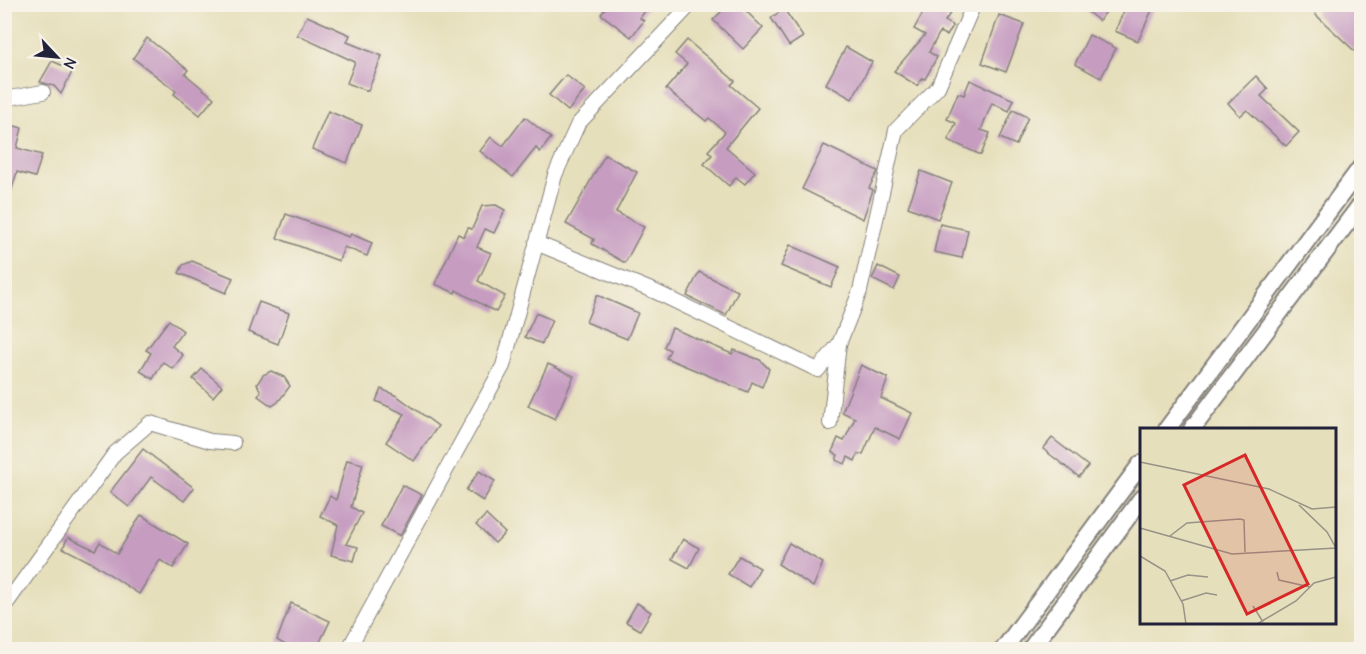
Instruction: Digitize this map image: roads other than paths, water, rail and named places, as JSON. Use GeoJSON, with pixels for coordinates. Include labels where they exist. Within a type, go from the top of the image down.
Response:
{"type":"FeatureCollection","features":[{"type":"Feature","properties":{"kind":"main road"},"geometry":{"type":"LineString","coordinates":[[1168,428],[1362,166]]}},
{"type":"Feature","properties":{"kind":"main road"},"geometry":{"type":"LineString","coordinates":[[1193,428],[1362,203]]}},
{"type":"Feature","properties":{"kind":"main road"},"geometry":{"type":"LineString","coordinates":[[1003,650],[1140,465]]}},
{"type":"Feature","properties":{"kind":"main road"},"geometry":{"type":"LineString","coordinates":[[1030,650],[1140,500]]}},
{"type":"Feature","properties":{"kind":"street"},"geometry":{"type":"LineString","coordinates":[[348,650],[503,366],[555,175],[578,124],[691,4]]}},
{"type":"Feature","properties":{"kind":"street"},"geometry":{"type":"LineString","coordinates":[[830,423],[839,344],[860,291],[896,130],[938,87],[974,4]]}},
{"type":"Feature","properties":{"kind":"street"},"geometry":{"type":"LineString","coordinates":[[4,99],[43,92]]}},
{"type":"Feature","properties":{"kind":"street"},"geometry":{"type":"LineString","coordinates":[[536,243],[656,292],[818,370],[839,344]]}},
{"type":"Feature","properties":{"kind":"street"},"geometry":{"type":"LineString","coordinates":[[4,607],[115,453],[150,423],[210,441],[233,443]]}}]}
